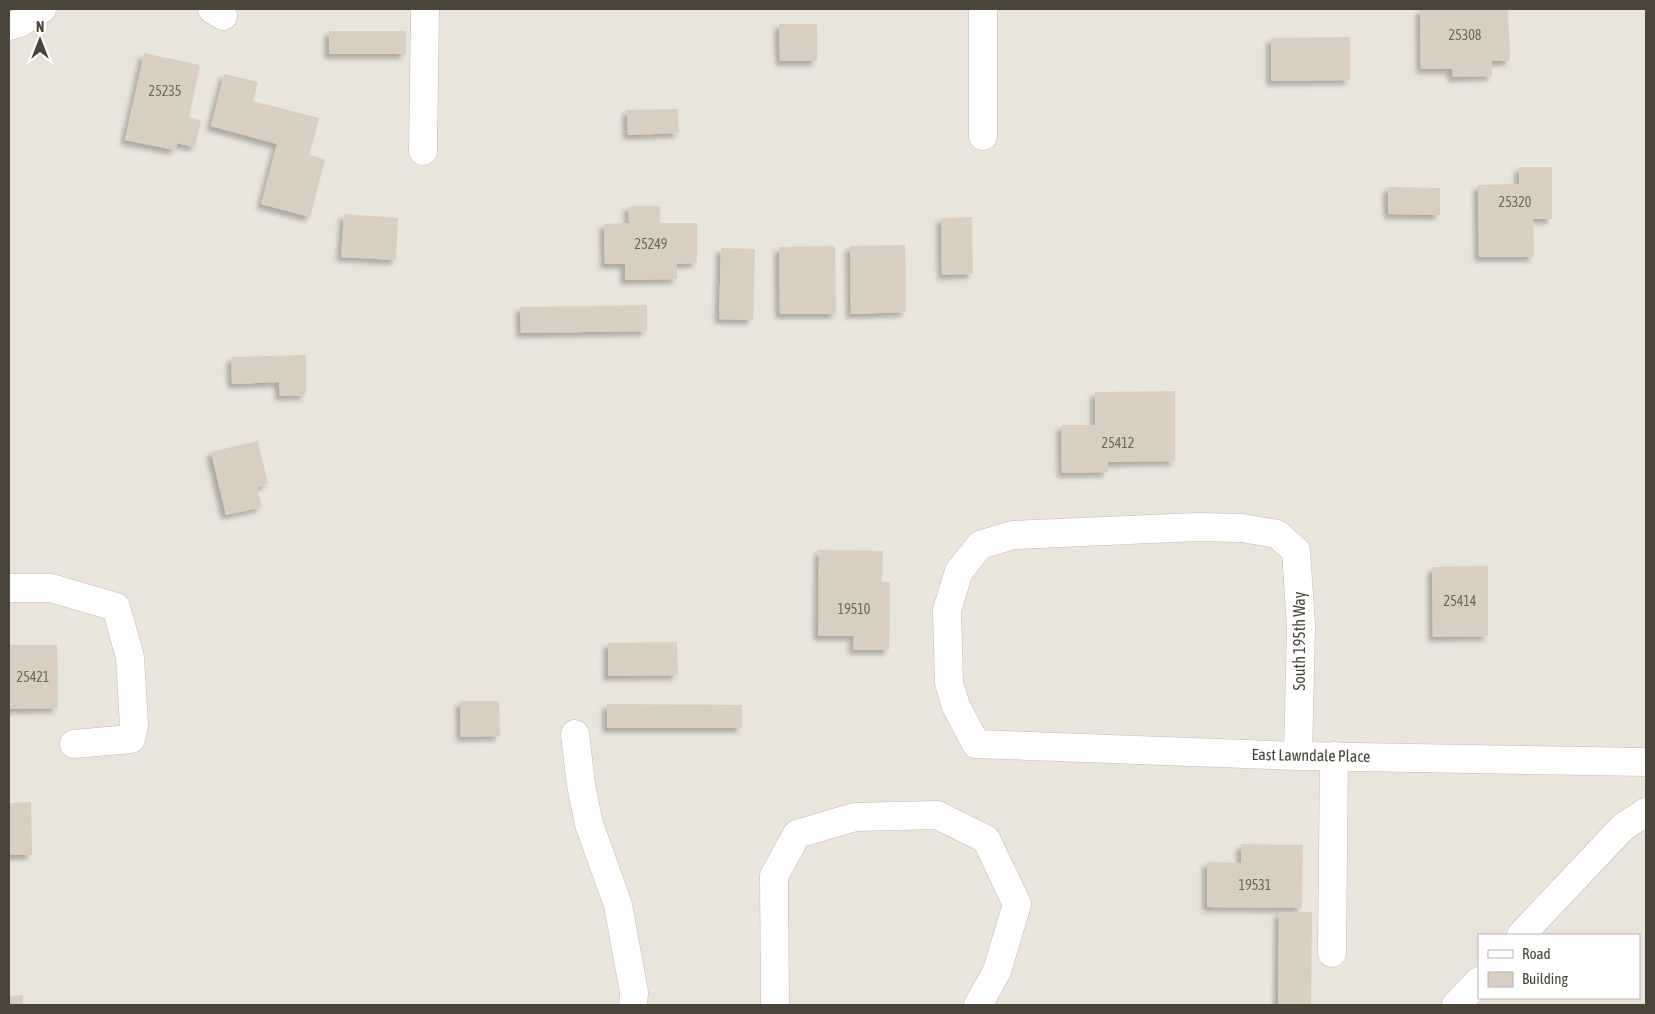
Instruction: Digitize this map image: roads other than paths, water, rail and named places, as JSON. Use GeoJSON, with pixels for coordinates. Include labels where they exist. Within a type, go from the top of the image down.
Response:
{"type":"FeatureCollection","features":[{"type":"Feature","properties":{"kind":"street"},"geometry":{"type":"LineString","coordinates":[[9,26],[20,23],[42,9]]}},
{"type":"Feature","properties":{"kind":"street"},"geometry":{"type":"LineString","coordinates":[[422,151],[425,9]]}},
{"type":"Feature","properties":{"kind":"street"},"geometry":{"type":"LineString","coordinates":[[983,9],[983,136]]}},
{"type":"Feature","properties":{"kind":"street","name":"South 195th Way"},"geometry":{"type":"LineString","coordinates":[[976,744],[956,706],[949,683],[947,610],[959,571],[980,545],[1013,535],[1197,527],[1242,528],[1277,534],[1296,552],[1301,626],[1298,756]]}},
{"type":"Feature","properties":{"kind":"street"},"geometry":{"type":"LineString","coordinates":[[9,588],[51,588],[116,607],[130,657],[134,726],[131,739],[74,744]]}},
{"type":"Feature","properties":{"kind":"street"},"geometry":{"type":"LineString","coordinates":[[575,734],[581,785],[589,824],[618,905],[634,992],[633,1005]]}},
{"type":"Feature","properties":{"kind":"street","name":"East Lawndale Place"},"geometry":{"type":"LineString","coordinates":[[976,744],[1298,756],[1646,762]]}},
{"type":"Feature","properties":{"kind":"street"},"geometry":{"type":"LineString","coordinates":[[1332,952],[1334,756]]}},
{"type":"Feature","properties":{"kind":"street"},"geometry":{"type":"LineString","coordinates":[[1522,934],[1623,827],[1646,812]]}},
{"type":"Feature","properties":{"kind":"street"},"geometry":{"type":"LineString","coordinates":[[775,1005],[774,876],[797,834],[855,817],[938,815],[986,839],[1017,904],[997,971],[978,1005]]}},
{"type":"Feature","properties":{"kind":"street"},"geometry":{"type":"LineString","coordinates":[[1456,1005],[1478,982]]}}]}
